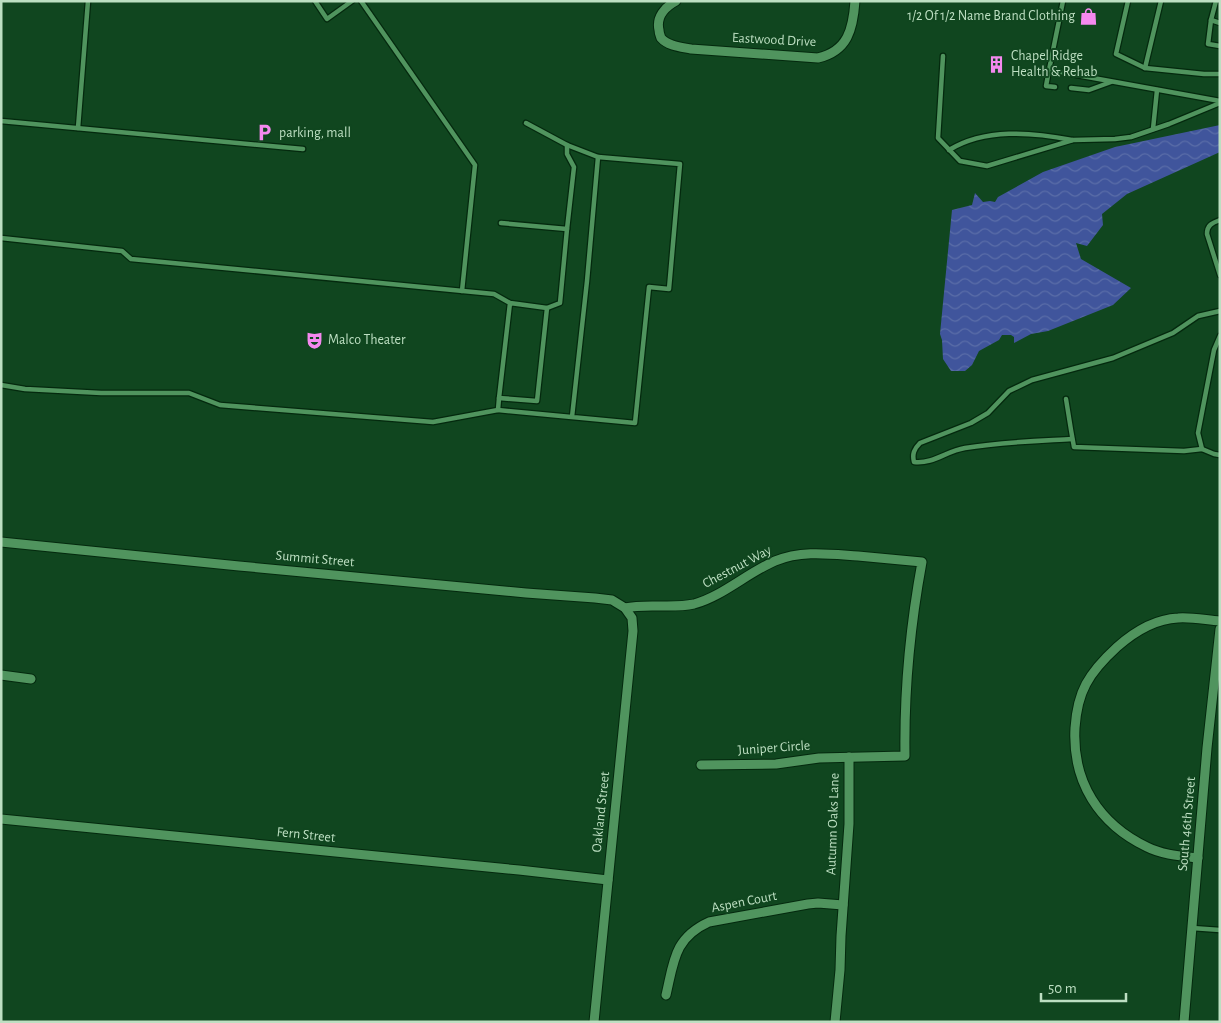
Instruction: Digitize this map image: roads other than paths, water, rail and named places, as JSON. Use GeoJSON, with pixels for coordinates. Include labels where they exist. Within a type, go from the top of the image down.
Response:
{"type":"FeatureCollection","features":[{"type":"Feature","properties":{"kind":"street","name":"Eastwood Drive"},"geometry":{"type":"LineString","coordinates":[[676,1],[660,15],[658,27],[661,38],[677,47],[818,58],[832,53],[845,42],[851,27],[855,1]]}},
{"type":"Feature","properties":{"kind":"street","name":"Summit Street"},"geometry":{"type":"LineString","coordinates":[[1,542],[239,566],[595,598],[612,600],[625,608]]}},
{"type":"Feature","properties":{"kind":"street","name":"Chestnut Way"},"geometry":{"type":"LineString","coordinates":[[625,608],[637,605],[678,606],[695,603],[711,597],[773,562],[801,554],[819,553],[922,562]]}},
{"type":"Feature","properties":{"kind":"street","name":"Autumn Oaks Lane"},"geometry":{"type":"LineString","coordinates":[[835,1022],[849,824],[850,757],[905,756],[908,663],[922,562]]}},
{"type":"Feature","properties":{"kind":"street","name":"Oakland Street"},"geometry":{"type":"LineString","coordinates":[[594,1022],[633,631],[630,612],[625,608]]}},
{"type":"Feature","properties":{"kind":"street"},"geometry":{"type":"LineString","coordinates":[[1198,858],[1174,856],[1147,847],[1130,838],[1104,816],[1088,793],[1078,769],[1075,751],[1075,721],[1082,692],[1098,665],[1113,650],[1135,633],[1156,623],[1178,618],[1220,621]]}},
{"type":"Feature","properties":{"kind":"street","name":"South 46th Street"},"geometry":{"type":"LineString","coordinates":[[1184,1022],[1207,748],[1220,629]]}},
{"type":"Feature","properties":{"kind":"street"},"geometry":{"type":"LineString","coordinates":[[1,675],[31,679]]}},
{"type":"Feature","properties":{"kind":"street","name":"Juniper Circle"},"geometry":{"type":"LineString","coordinates":[[701,766],[776,764],[819,758],[850,757]]}},
{"type":"Feature","properties":{"kind":"street","name":"Fern Street"},"geometry":{"type":"LineString","coordinates":[[1,820],[608,880]]}},
{"type":"Feature","properties":{"kind":"street","name":"Aspen Court"},"geometry":{"type":"LineString","coordinates":[[666,995],[681,944],[698,927],[710,922],[808,904],[843,904]]}},
{"type":"Feature","properties":{"kind":"lane"},"geometry":{"type":"LineString","coordinates":[[78,128],[88,1]]}},
{"type":"Feature","properties":{"kind":"lane"},"geometry":{"type":"LineString","coordinates":[[315,1],[327,19],[352,1]]}},
{"type":"Feature","properties":{"kind":"lane"},"geometry":{"type":"LineString","coordinates":[[361,1],[475,165],[462,291]]}},
{"type":"Feature","properties":{"kind":"lane"},"geometry":{"type":"LineString","coordinates":[[1055,87],[1046,86],[1063,1]]}},
{"type":"Feature","properties":{"kind":"lane"},"geometry":{"type":"LineString","coordinates":[[1128,1],[1116,54],[1145,68],[1220,74]]}},
{"type":"Feature","properties":{"kind":"lane"},"geometry":{"type":"LineString","coordinates":[[1145,68],[1161,1]]}},
{"type":"Feature","properties":{"kind":"lane"},"geometry":{"type":"LineString","coordinates":[[1217,3],[1211,20],[1208,44],[1220,46]]}},
{"type":"Feature","properties":{"kind":"lane"},"geometry":{"type":"LineString","coordinates":[[1211,20],[1220,22]]}},
{"type":"Feature","properties":{"kind":"lane"},"geometry":{"type":"LineString","coordinates":[[943,56],[938,138],[960,162],[987,166],[1073,140]]}},
{"type":"Feature","properties":{"kind":"lane"},"geometry":{"type":"LineString","coordinates":[[1049,70],[1220,102]]}},
{"type":"Feature","properties":{"kind":"lane"},"geometry":{"type":"LineString","coordinates":[[1071,88],[1089,90],[1112,82]]}},
{"type":"Feature","properties":{"kind":"lane"},"geometry":{"type":"LineString","coordinates":[[1153,129],[1157,90]]}},
{"type":"Feature","properties":{"kind":"lane"},"geometry":{"type":"LineString","coordinates":[[949,150],[959,144],[1004,134],[1047,135],[1073,140],[1131,137],[1220,102]]}},
{"type":"Feature","properties":{"kind":"lane"},"geometry":{"type":"LineString","coordinates":[[1,121],[303,149]]}},
{"type":"Feature","properties":{"kind":"lane"},"geometry":{"type":"LineString","coordinates":[[1,385],[25,389],[101,393],[189,393],[220,405],[433,422],[498,410],[635,423],[649,287],[669,289],[680,164],[598,157],[567,145],[526,124]]}},
{"type":"Feature","properties":{"kind":"lane"},"geometry":{"type":"LineString","coordinates":[[1,238],[122,251],[131,259],[494,294],[510,303],[547,308],[560,303],[574,167],[567,154],[567,145]]}},
{"type":"Feature","properties":{"kind":"lane"},"geometry":{"type":"LineString","coordinates":[[572,417],[598,157]]}},
{"type":"Feature","properties":{"kind":"lane"},"geometry":{"type":"LineString","coordinates":[[1220,220],[1210,224],[1207,229],[1220,275]]}},
{"type":"Feature","properties":{"kind":"lane"},"geometry":{"type":"LineString","coordinates":[[501,223],[567,229]]}},
{"type":"Feature","properties":{"kind":"lane"},"geometry":{"type":"LineString","coordinates":[[498,410],[510,303]]}},
{"type":"Feature","properties":{"kind":"lane"},"geometry":{"type":"LineString","coordinates":[[499,398],[537,401],[547,308]]}},
{"type":"Feature","properties":{"kind":"lane"},"geometry":{"type":"LineString","coordinates":[[1072,439],[1012,442],[962,448],[934,460],[921,463],[914,462],[912,456],[914,449],[920,443],[971,424],[988,413],[1009,391],[1032,380],[1114,358],[1173,333],[1198,316],[1220,311]]}},
{"type":"Feature","properties":{"kind":"lane"},"geometry":{"type":"LineString","coordinates":[[1202,449],[1198,434],[1214,350],[1220,336]]}},
{"type":"Feature","properties":{"kind":"lane"},"geometry":{"type":"LineString","coordinates":[[1066,399],[1074,447],[1184,451],[1202,449],[1220,455]]}},
{"type":"Feature","properties":{"kind":"lane"},"geometry":{"type":"LineString","coordinates":[[1192,928],[1220,930]]}},
{"type":"Feature","properties":{"kind":"water"},"geometry":{"type":"Polygon","coordinates":[[[1220,125],[1220,152],[1127,194],[1102,214],[1103,225],[1087,246],[1076,243],[1081,259],[1131,288],[1113,305],[1048,331],[1031,334],[1014,343],[1014,337],[1011,335],[1002,335],[999,340],[979,351],[972,365],[965,371],[951,371],[943,359],[940,334],[952,210],[972,205],[975,193],[983,202],[995,202],[998,197],[1043,172],[1115,147],[1220,125]]]}},
{"type":"Feature","properties":{"kind":"place","name":"1/2 Of 1/2 Name Brand Clothing"},"geometry":{"type":"Point","coordinates":[1089,16]}},
{"type":"Feature","properties":{"kind":"place","name":"Chapel Ridge Health & Rehab"},"geometry":{"type":"Point","coordinates":[997,64]}},
{"type":"Feature","properties":{"kind":"place","name":"parking, mall"},"geometry":{"type":"Point","coordinates":[265,133]}},
{"type":"Feature","properties":{"kind":"place","name":"Malco Theater"},"geometry":{"type":"Point","coordinates":[314,340]}}]}
